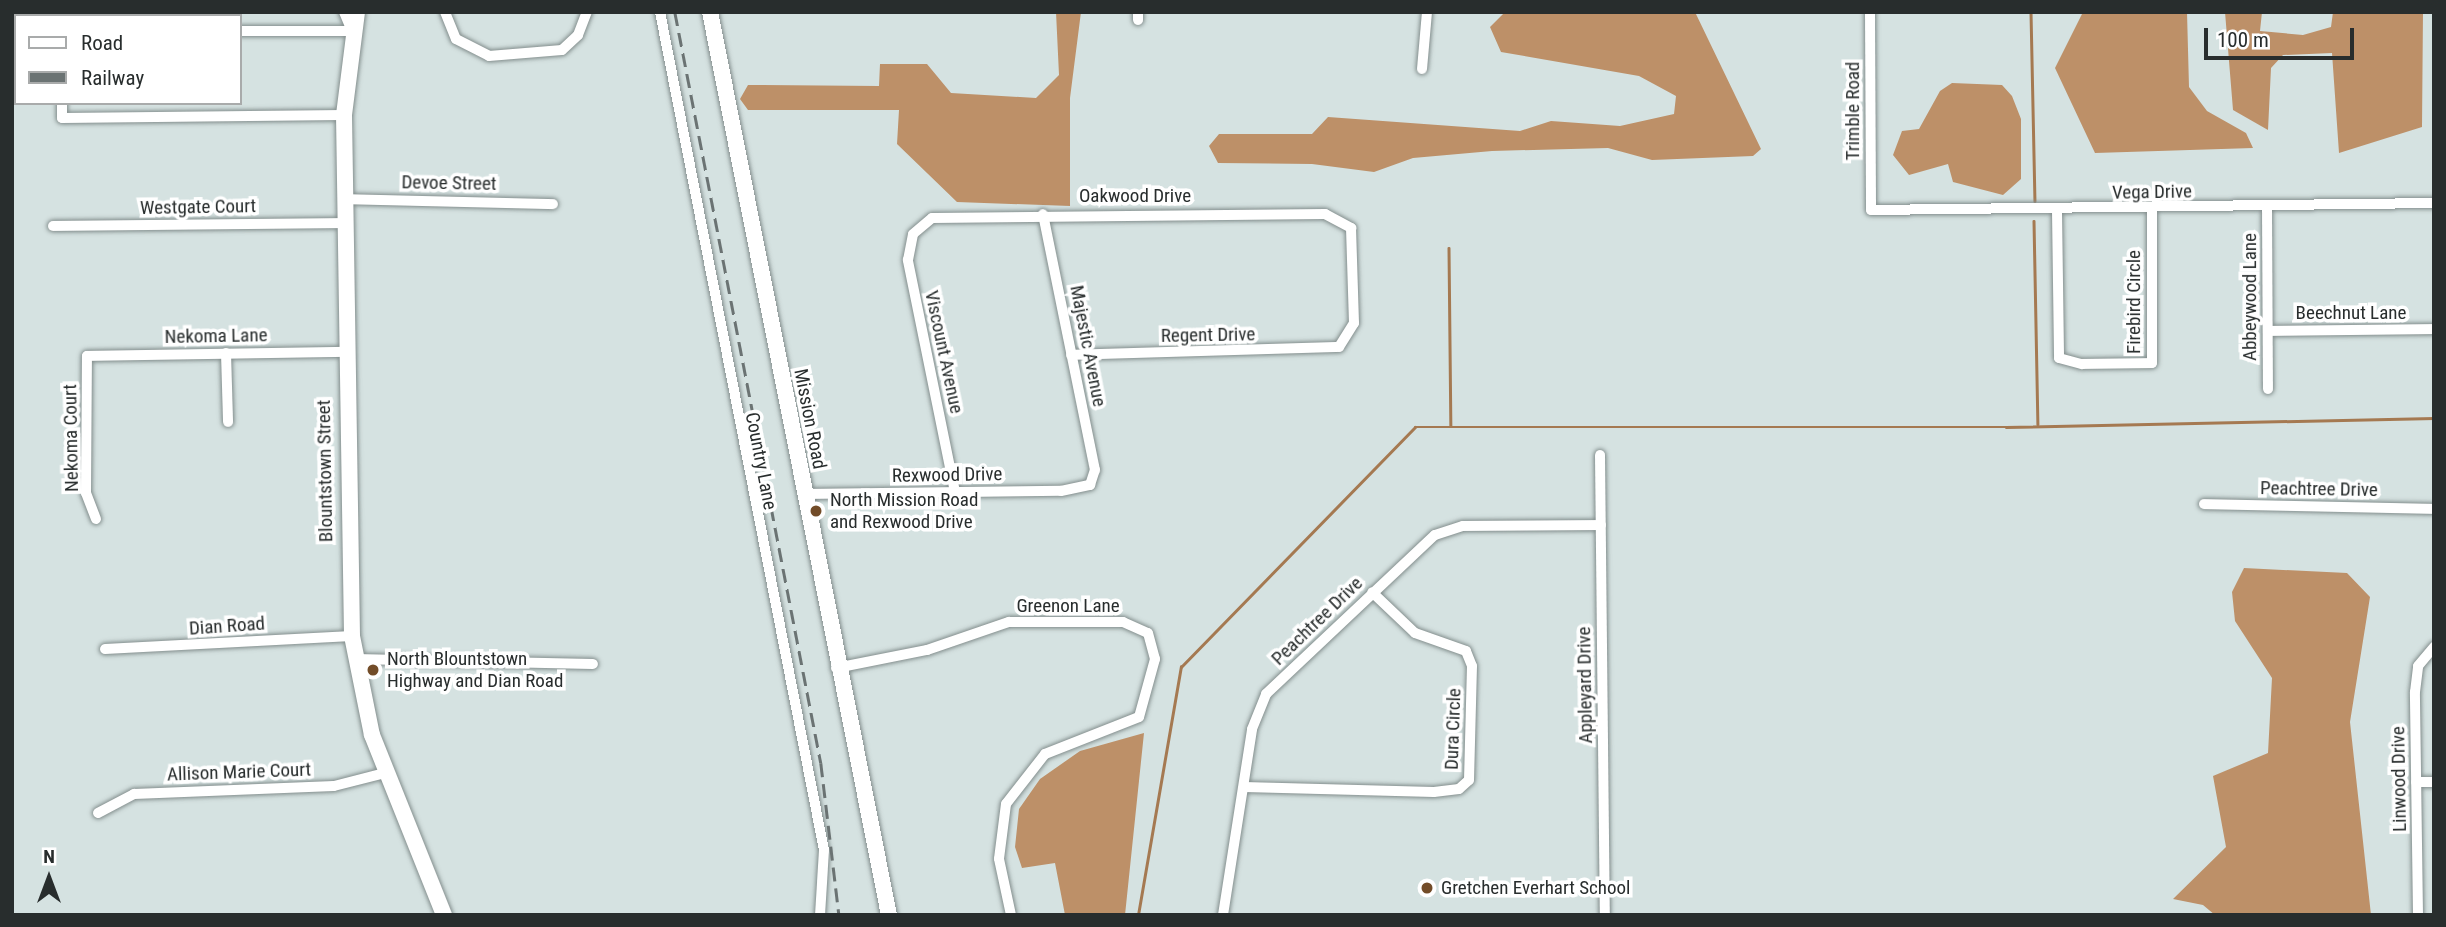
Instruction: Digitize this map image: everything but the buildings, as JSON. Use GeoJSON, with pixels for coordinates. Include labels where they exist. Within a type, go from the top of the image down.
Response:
{"type":"FeatureCollection","features":[{"type":"Feature","properties":{"kind":"main road"},"geometry":{"type":"LineString","coordinates":[[352,31],[357,12]]}},
{"type":"Feature","properties":{"kind":"main road","name":"Mission Road"},"geometry":{"type":"LineString","coordinates":[[710,12],[836,668],[889,915]]}},
{"type":"Feature","properties":{"kind":"main road","name":"Blountstown Street"},"geometry":{"type":"LineString","coordinates":[[352,31],[344,115],[345,352],[352,636],[355,659],[385,773],[444,915]]}},
{"type":"Feature","properties":{"kind":"street","name":"Blountstown Street"},"geometry":{"type":"LineString","coordinates":[[344,12],[352,31]]}},
{"type":"Feature","properties":{"kind":"street"},"geometry":{"type":"LineString","coordinates":[[446,12],[456,39],[489,56],[562,50],[578,35],[587,12]]}},
{"type":"Feature","properties":{"kind":"street","name":"Country Lane"},"geometry":{"type":"LineString","coordinates":[[660,12],[824,850],[820,915]]}},
{"type":"Feature","properties":{"kind":"street"},"geometry":{"type":"LineString","coordinates":[[1422,69],[1427,12]]}},
{"type":"Feature","properties":{"kind":"street","name":"Trimble Road"},"geometry":{"type":"LineString","coordinates":[[1870,12],[1871,210]]}},
{"type":"Feature","properties":{"kind":"street"},"geometry":{"type":"LineString","coordinates":[[242,31],[352,31]]}},
{"type":"Feature","properties":{"kind":"street"},"geometry":{"type":"LineString","coordinates":[[62,105],[62,118],[344,115]]}},
{"type":"Feature","properties":{"kind":"street","name":"Devoe Street"},"geometry":{"type":"LineString","coordinates":[[344,199],[553,204]]}},
{"type":"Feature","properties":{"kind":"street","name":"Vega Drive"},"geometry":{"type":"LineString","coordinates":[[1871,210],[2057,211],[2434,203]]}},
{"type":"Feature","properties":{"kind":"street","name":"Abbeywood Lane"},"geometry":{"type":"LineString","coordinates":[[2267,206],[2268,389]]}},
{"type":"Feature","properties":{"kind":"street","name":"Firebird Circle"},"geometry":{"type":"LineString","coordinates":[[2057,211],[2059,358],[2082,364],[2152,363],[2152,209]]}},
{"type":"Feature","properties":{"kind":"street","name":"Oakwood Drive"},"geometry":{"type":"LineString","coordinates":[[923,224],[950,214],[1325,214],[1347,222],[1354,323],[1345,344]]}},
{"type":"Feature","properties":{"kind":"street","name":"Majestic Avenue"},"geometry":{"type":"LineString","coordinates":[[1043,214],[1095,470],[1090,485]]}},
{"type":"Feature","properties":{"kind":"street","name":"Westgate Court"},"geometry":{"type":"LineString","coordinates":[[53,226],[344,223]]}},
{"type":"Feature","properties":{"kind":"street","name":"Viscount Avenue"},"geometry":{"type":"LineString","coordinates":[[923,224],[909,241],[908,260],[956,492]]}},
{"type":"Feature","properties":{"kind":"street","name":"Beechnut Lane"},"geometry":{"type":"LineString","coordinates":[[2268,331],[2434,330]]}},
{"type":"Feature","properties":{"kind":"street","name":"Regent Drive"},"geometry":{"type":"LineString","coordinates":[[1071,355],[1327,350],[1345,344]]}},
{"type":"Feature","properties":{"kind":"street","name":"Nekoma Lane"},"geometry":{"type":"LineString","coordinates":[[87,356],[345,352]]}},
{"type":"Feature","properties":{"kind":"street"},"geometry":{"type":"LineString","coordinates":[[226,353],[228,422]]}},
{"type":"Feature","properties":{"kind":"street","name":"Nekoma Court"},"geometry":{"type":"LineString","coordinates":[[87,356],[86,493],[96,519]]}},
{"type":"Feature","properties":{"kind":"street","name":"Appleyard Drive"},"geometry":{"type":"LineString","coordinates":[[1601,454],[1605,915]]}},
{"type":"Feature","properties":{"kind":"street","name":"Rexwood Drive"},"geometry":{"type":"LineString","coordinates":[[803,494],[956,492],[1090,485]]}},
{"type":"Feature","properties":{"kind":"street","name":"Peachtree Drive"},"geometry":{"type":"LineString","coordinates":[[2204,504],[2434,509]]}},
{"type":"Feature","properties":{"kind":"street","name":"Peachtree Drive"},"geometry":{"type":"LineString","coordinates":[[1223,915],[1261,703],[1372,592],[1447,529],[1601,525]]}},
{"type":"Feature","properties":{"kind":"street","name":"Dura Circle"},"geometry":{"type":"LineString","coordinates":[[1244,787],[1434,792],[1459,789],[1469,780],[1472,666],[1466,651],[1415,634],[1372,592]]}},
{"type":"Feature","properties":{"kind":"street","name":"Greenon Lane"},"geometry":{"type":"LineString","coordinates":[[836,668],[927,650],[1009,622],[1123,622],[1148,633],[1156,659],[1139,717],[1045,754],[1006,804],[999,859],[1011,915]]}},
{"type":"Feature","properties":{"kind":"street","name":"Dian Road"},"geometry":{"type":"LineString","coordinates":[[105,649],[352,636]]}},
{"type":"Feature","properties":{"kind":"street","name":"Linwood Drive"},"geometry":{"type":"LineString","coordinates":[[2418,915],[2416,676],[2433,648]]}},
{"type":"Feature","properties":{"kind":"street"},"geometry":{"type":"LineString","coordinates":[[355,659],[593,664]]}},
{"type":"Feature","properties":{"kind":"street","name":"Allison Marie Court"},"geometry":{"type":"LineString","coordinates":[[98,813],[134,794],[334,786],[385,773]]}},
{"type":"Feature","properties":{"kind":"street"},"geometry":{"type":"LineString","coordinates":[[2416,782],[2434,782]]}},
{"type":"Feature","properties":{"kind":"shaded area"},"geometry":{"type":"Polygon","coordinates":[[[1056,12],[1081,12],[1070,98],[1070,206],[957,202],[897,144],[899,110],[748,110],[740,99],[748,85],[879,86],[880,64],[927,64],[951,93],[1036,98],[1059,75],[1056,12]]]}},
{"type":"Feature","properties":{"kind":"shaded area"},"geometry":{"type":"Polygon","coordinates":[[[1505,12],[1695,12],[1761,149],[1753,156],[1652,160],[1608,148],[1492,151],[1413,158],[1374,172],[1312,164],[1218,163],[1209,146],[1219,134],[1312,134],[1328,117],[1520,131],[1551,121],[1620,126],[1674,114],[1676,96],[1639,76],[1501,52],[1490,27],[1505,12]]]}},
{"type":"Feature","properties":{"kind":"shaded area"},"geometry":{"type":"Polygon","coordinates":[[[2083,12],[2187,12],[2189,87],[2207,111],[2246,133],[2253,148],[2095,153],[2055,68],[2083,12]]]}},
{"type":"Feature","properties":{"kind":"shaded area"},"geometry":{"type":"Polygon","coordinates":[[[2225,12],[2262,12],[2260,31],[2303,35],[2331,27],[2333,12],[2423,12],[2422,127],[2339,153],[2332,53],[2283,55],[2271,68],[2268,130],[2233,110],[2225,12]]]}},
{"type":"Feature","properties":{"kind":"shaded area"},"geometry":{"type":"Polygon","coordinates":[[[1952,83],[2002,85],[2012,96],[2021,119],[2021,179],[2003,195],[1953,182],[1948,164],[1909,175],[1893,155],[1902,131],[1919,129],[1940,91],[1952,83]]]}},
{"type":"Feature","properties":{"kind":"shaded area"},"geometry":{"type":"Polygon","coordinates":[[[2244,568],[2347,573],[2370,597],[2350,722],[2371,915],[2215,915],[2203,905],[2173,899],[2226,847],[2213,776],[2268,753],[2272,678],[2235,621],[2232,592],[2244,568]]]}},
{"type":"Feature","properties":{"kind":"shaded area"},"geometry":{"type":"Polygon","coordinates":[[[1144,733],[1125,915],[1065,915],[1055,863],[1022,868],[1015,847],[1019,809],[1040,779],[1080,751],[1144,733]]]}},
{"type":"Feature","properties":{"kind":"waterway"},"geometry":{"type":"LineString","coordinates":[[2031,12],[2035,201]]}},
{"type":"Feature","properties":{"kind":"waterway"},"geometry":{"type":"LineString","coordinates":[[2034,221],[2038,424]]}},
{"type":"Feature","properties":{"kind":"waterway"},"geometry":{"type":"LineString","coordinates":[[1449,248],[1451,426]]}},
{"type":"Feature","properties":{"kind":"waterway"},"geometry":{"type":"LineString","coordinates":[[1138,915],[1181,667],[1415,427],[2006,427],[2434,418]]}},
{"type":"Feature","properties":{"kind":"railway"},"geometry":{"type":"LineString","coordinates":[[675,12],[821,763],[839,915]]}},
{"type":"Feature","properties":{"kind":"place","name":"North Mission Road and Rexwood Drive"},"geometry":{"type":"Point","coordinates":[816,511]}},
{"type":"Feature","properties":{"kind":"place","name":"North Blountstown Highway and Dian Road"},"geometry":{"type":"Point","coordinates":[373,670]}},
{"type":"Feature","properties":{"kind":"place","name":"Gretchen Everhart School"},"geometry":{"type":"Point","coordinates":[1427,888]}}]}
